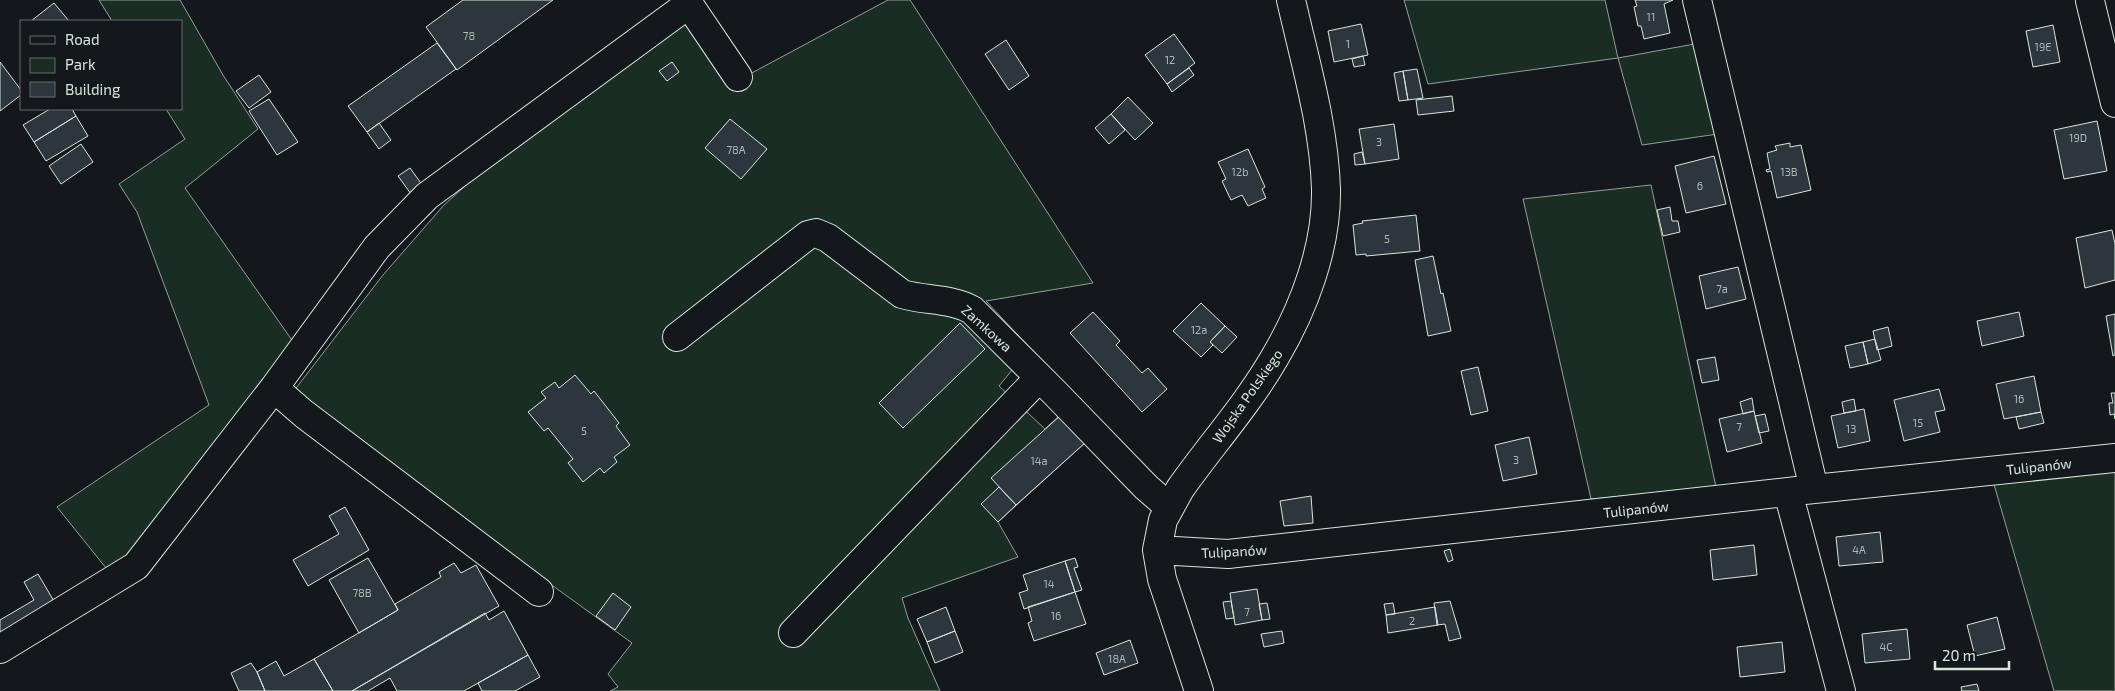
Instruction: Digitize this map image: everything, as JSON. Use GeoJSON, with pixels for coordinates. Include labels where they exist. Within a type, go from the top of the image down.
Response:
{"type":"FeatureCollection","features":[{"type":"Feature","properties":{"kind":"street","name":"Wojska Polskiego"},"geometry":{"type":"LineString","coordinates":[[1199,691],[1162,578],[1157,550],[1159,532],[1169,507],[1198,464],[1247,400],[1275,357],[1299,308],[1317,256],[1325,208],[1324,162],[1318,121],[1291,0]]}},
{"type":"Feature","properties":{"kind":"street"},"geometry":{"type":"LineString","coordinates":[[1697,0],[1801,490],[1840,691]]}},
{"type":"Feature","properties":{"kind":"street"},"geometry":{"type":"LineString","coordinates":[[0,649],[136,566],[274,388],[377,247],[427,196],[688,2],[738,77]]}},
{"type":"Feature","properties":{"kind":"street"},"geometry":{"type":"LineString","coordinates":[[2090,2],[2115,102]]}},
{"type":"Feature","properties":{"kind":"street","name":"Zamkowa"},"geometry":{"type":"LineString","coordinates":[[678,337],[808,235],[816,233],[828,238],[902,294],[917,298],[959,303],[972,310],[1146,487],[1169,507]]}},
{"type":"Feature","properties":{"kind":"street"},"geometry":{"type":"LineString","coordinates":[[793,633],[1039,378]]}},
{"type":"Feature","properties":{"kind":"street"},"geometry":{"type":"LineString","coordinates":[[274,388],[304,414],[539,592]]}},
{"type":"Feature","properties":{"kind":"street","name":"Tulipanów"},"geometry":{"type":"LineString","coordinates":[[1157,550],[1228,554],[1801,490],[2115,458]]}},
{"type":"Feature","properties":{"kind":"green space"},"geometry":{"type":"Polygon","coordinates":[[[99,0],[180,0],[223,75],[258,129],[185,188],[294,343],[130,559],[110,573],[57,507],[209,405],[137,212],[119,184],[185,139],[167,110],[182,110],[182,20],[111,20],[99,0]]]}},
{"type":"Feature","properties":{"kind":"green space"},"geometry":{"type":"Polygon","coordinates":[[[888,0],[910,0],[1093,283],[986,301],[1030,348],[999,386],[1045,429],[1061,414],[1086,442],[998,522],[1018,557],[902,598],[908,618],[940,691],[610,691],[618,687],[608,674],[632,643],[290,396],[383,275],[444,205],[495,159],[705,8],[748,75],[888,0]]]}},
{"type":"Feature","properties":{"kind":"green space"},"geometry":{"type":"Polygon","coordinates":[[[1404,0],[1605,0],[1618,58],[1428,84],[1404,0]]]}},
{"type":"Feature","properties":{"kind":"green space"},"geometry":{"type":"Polygon","coordinates":[[[1700,43],[1718,134],[1642,145],[1618,58],[1700,43]]]}},
{"type":"Feature","properties":{"kind":"green space"},"geometry":{"type":"Polygon","coordinates":[[[1651,185],[1716,487],[1591,499],[1523,199],[1651,185]]]}},
{"type":"Feature","properties":{"kind":"green space"},"geometry":{"type":"Polygon","coordinates":[[[2115,467],[2115,691],[2054,691],[1993,481],[2115,467]]]}},
{"type":"Feature","properties":{"kind":"building"},"geometry":{"type":"Polygon","coordinates":[[[463,0],[553,0],[457,70],[426,27],[463,0]]]}},
{"type":"Feature","properties":{"kind":"building"},"geometry":{"type":"Polygon","coordinates":[[[1635,0],[1673,0],[1664,4],[1670,33],[1644,39],[1641,26],[1638,26],[1634,7],[1637,6],[1635,0]]]}},
{"type":"Feature","properties":{"kind":"building"},"geometry":{"type":"Polygon","coordinates":[[[54,3],[68,20],[32,20],[54,3]]]}},
{"type":"Feature","properties":{"kind":"building"},"geometry":{"type":"Polygon","coordinates":[[[1361,24],[1368,55],[1334,62],[1328,31],[1361,24]]]}},
{"type":"Feature","properties":{"kind":"building"},"geometry":{"type":"Polygon","coordinates":[[[2053,25],[2060,62],[2033,67],[2026,31],[2053,25]]]}},
{"type":"Feature","properties":{"kind":"building"},"geometry":{"type":"Polygon","coordinates":[[[1174,34],[1195,63],[1167,84],[1145,55],[1174,34]]]}},
{"type":"Feature","properties":{"kind":"building"},"geometry":{"type":"Polygon","coordinates":[[[1006,40],[1029,76],[1009,90],[985,54],[1006,40]]]}},
{"type":"Feature","properties":{"kind":"building"},"geometry":{"type":"Polygon","coordinates":[[[437,43],[456,69],[367,132],[348,106],[437,43]]]}},
{"type":"Feature","properties":{"kind":"building"},"geometry":{"type":"Polygon","coordinates":[[[1363,56],[1365,65],[1354,67],[1352,59],[1363,56]]]}},
{"type":"Feature","properties":{"kind":"building"},"geometry":{"type":"Polygon","coordinates":[[[0,62],[20,89],[20,96],[0,111],[0,62]]]}},
{"type":"Feature","properties":{"kind":"building"},"geometry":{"type":"Polygon","coordinates":[[[672,62],[679,72],[667,81],[659,71],[672,62]]]}},
{"type":"Feature","properties":{"kind":"building"},"geometry":{"type":"Polygon","coordinates":[[[1189,68],[1194,75],[1172,92],[1167,84],[1189,68]]]}},
{"type":"Feature","properties":{"kind":"building"},"geometry":{"type":"Polygon","coordinates":[[[1417,69],[1423,98],[1408,100],[1403,71],[1417,69]]]}},
{"type":"Feature","properties":{"kind":"building"},"geometry":{"type":"Polygon","coordinates":[[[1403,71],[1408,100],[1399,101],[1394,73],[1403,71]]]}},
{"type":"Feature","properties":{"kind":"building"},"geometry":{"type":"Polygon","coordinates":[[[259,75],[271,92],[249,108],[236,91],[259,75]]]}},
{"type":"Feature","properties":{"kind":"building"},"geometry":{"type":"Polygon","coordinates":[[[1452,96],[1454,111],[1418,115],[1416,100],[1452,96]]]}},
{"type":"Feature","properties":{"kind":"building"},"geometry":{"type":"Polygon","coordinates":[[[1128,97],[1153,123],[1135,140],[1111,114],[1128,97]]]}},
{"type":"Feature","properties":{"kind":"building"},"geometry":{"type":"Polygon","coordinates":[[[269,99],[298,142],[277,155],[249,111],[269,99]]]}},
{"type":"Feature","properties":{"kind":"building"},"geometry":{"type":"Polygon","coordinates":[[[48,110],[73,110],[76,116],[34,142],[23,125],[48,110]]]}},
{"type":"Feature","properties":{"kind":"building"},"geometry":{"type":"Polygon","coordinates":[[[1111,114],[1125,130],[1109,144],[1095,128],[1111,114]]]}},
{"type":"Feature","properties":{"kind":"building"},"geometry":{"type":"Polygon","coordinates":[[[76,116],[88,136],[46,161],[34,142],[76,116]]]}},
{"type":"Feature","properties":{"kind":"building"},"geometry":{"type":"Polygon","coordinates":[[[730,119],[767,149],[741,179],[705,148],[730,119]]]}},
{"type":"Feature","properties":{"kind":"building"},"geometry":{"type":"Polygon","coordinates":[[[2097,121],[2107,171],[2064,179],[2054,130],[2097,121]]]}},
{"type":"Feature","properties":{"kind":"building"},"geometry":{"type":"Polygon","coordinates":[[[379,123],[391,140],[379,149],[367,132],[379,123]]]}},
{"type":"Feature","properties":{"kind":"building"},"geometry":{"type":"Polygon","coordinates":[[[1394,124],[1399,159],[1365,164],[1359,129],[1394,124]]]}},
{"type":"Feature","properties":{"kind":"building"},"geometry":{"type":"Polygon","coordinates":[[[1790,143],[1790,147],[1801,145],[1811,190],[1777,198],[1771,171],[1767,172],[1766,170],[1770,169],[1767,153],[1777,150],[1775,146],[1790,143]]]}},
{"type":"Feature","properties":{"kind":"building"},"geometry":{"type":"Polygon","coordinates":[[[81,144],[93,162],[61,184],[49,166],[81,144]]]}},
{"type":"Feature","properties":{"kind":"building"},"geometry":{"type":"Polygon","coordinates":[[[1248,149],[1265,187],[1262,189],[1266,198],[1248,206],[1242,195],[1231,200],[1222,181],[1226,179],[1218,162],[1248,149]]]}},
{"type":"Feature","properties":{"kind":"building"},"geometry":{"type":"Polygon","coordinates":[[[1362,152],[1365,164],[1355,165],[1354,154],[1362,152]]]}},
{"type":"Feature","properties":{"kind":"building"},"geometry":{"type":"Polygon","coordinates":[[[1714,156],[1726,204],[1686,213],[1675,166],[1714,156]]]}},
{"type":"Feature","properties":{"kind":"building"},"geometry":{"type":"Polygon","coordinates":[[[410,168],[423,186],[411,194],[398,176],[410,168]]]}},
{"type":"Feature","properties":{"kind":"building"},"geometry":{"type":"Polygon","coordinates":[[[1670,207],[1672,221],[1678,221],[1680,232],[1663,236],[1657,210],[1670,207]]]}},
{"type":"Feature","properties":{"kind":"building"},"geometry":{"type":"Polygon","coordinates":[[[1416,215],[1420,251],[1366,256],[1366,254],[1356,255],[1353,225],[1363,223],[1362,221],[1416,215]]]}},
{"type":"Feature","properties":{"kind":"building"},"geometry":{"type":"Polygon","coordinates":[[[2112,230],[2115,244],[2115,280],[2085,288],[2076,238],[2112,230]]]}},
{"type":"Feature","properties":{"kind":"building"},"geometry":{"type":"Polygon","coordinates":[[[1433,256],[1451,331],[1428,336],[1415,260],[1433,256]]]}},
{"type":"Feature","properties":{"kind":"building"},"geometry":{"type":"Polygon","coordinates":[[[1738,267],[1746,299],[1706,309],[1699,276],[1738,267]]]}},
{"type":"Feature","properties":{"kind":"building"},"geometry":{"type":"Polygon","coordinates":[[[1201,303],[1225,326],[1210,342],[1213,345],[1201,357],[1173,331],[1201,303]]]}},
{"type":"Feature","properties":{"kind":"building"},"geometry":{"type":"Polygon","coordinates":[[[1093,312],[1120,341],[1116,345],[1142,373],[1148,368],[1167,389],[1142,412],[1070,333],[1093,312]]]}},
{"type":"Feature","properties":{"kind":"building"},"geometry":{"type":"Polygon","coordinates":[[[2019,312],[2024,336],[1982,346],[1977,321],[2019,312]]]}},
{"type":"Feature","properties":{"kind":"building"},"geometry":{"type":"Polygon","coordinates":[[[2115,314],[2115,355],[2113,356],[2106,316],[2115,314]]]}},
{"type":"Feature","properties":{"kind":"building"},"geometry":{"type":"Polygon","coordinates":[[[960,323],[985,349],[903,428],[879,403],[960,323]]]}},
{"type":"Feature","properties":{"kind":"building"},"geometry":{"type":"Polygon","coordinates":[[[1225,326],[1237,337],[1222,353],[1210,342],[1225,326]]]}},
{"type":"Feature","properties":{"kind":"building"},"geometry":{"type":"Polygon","coordinates":[[[1888,327],[1892,346],[1877,350],[1873,331],[1888,327]]]}},
{"type":"Feature","properties":{"kind":"building"},"geometry":{"type":"Polygon","coordinates":[[[1875,339],[1881,360],[1868,364],[1863,342],[1875,339]]]}},
{"type":"Feature","properties":{"kind":"building"},"geometry":{"type":"Polygon","coordinates":[[[1863,342],[1868,364],[1850,368],[1845,346],[1863,342]]]}},
{"type":"Feature","properties":{"kind":"building"},"geometry":{"type":"Polygon","coordinates":[[[1715,357],[1719,380],[1702,383],[1697,360],[1715,357]]]}},
{"type":"Feature","properties":{"kind":"building"},"geometry":{"type":"Polygon","coordinates":[[[1478,367],[1488,411],[1471,415],[1461,371],[1478,367]]]}},
{"type":"Feature","properties":{"kind":"building"},"geometry":{"type":"Polygon","coordinates":[[[575,375],[591,394],[594,391],[619,423],[616,426],[630,445],[614,457],[617,462],[604,473],[600,468],[583,482],[568,463],[573,459],[548,428],[544,431],[528,412],[546,398],[541,392],[555,382],[559,388],[575,375]]]}},
{"type":"Feature","properties":{"kind":"building"},"geometry":{"type":"Polygon","coordinates":[[[2034,376],[2041,412],[2004,419],[1996,384],[2034,376]]]}},
{"type":"Feature","properties":{"kind":"building"},"geometry":{"type":"Polygon","coordinates":[[[1939,389],[1945,410],[1935,412],[1940,432],[1904,441],[1894,400],[1939,389]]]}},
{"type":"Feature","properties":{"kind":"building"},"geometry":{"type":"Polygon","coordinates":[[[2111,393],[2115,393],[2115,419],[2114,414],[2110,415],[2109,403],[2113,403],[2111,393]]]}},
{"type":"Feature","properties":{"kind":"building"},"geometry":{"type":"Polygon","coordinates":[[[1752,398],[1754,411],[1743,414],[1740,402],[1752,398]]]}},
{"type":"Feature","properties":{"kind":"building"},"geometry":{"type":"Polygon","coordinates":[[[1854,399],[1856,411],[1844,413],[1842,402],[1854,399]]]}},
{"type":"Feature","properties":{"kind":"building"},"geometry":{"type":"Polygon","coordinates":[[[1864,409],[1870,441],[1838,448],[1831,416],[1864,409]]]}},
{"type":"Feature","properties":{"kind":"building"},"geometry":{"type":"Polygon","coordinates":[[[1754,411],[1762,443],[1727,452],[1719,419],[1754,411]]]}},
{"type":"Feature","properties":{"kind":"building"},"geometry":{"type":"Polygon","coordinates":[[[2041,412],[2044,423],[2019,429],[2016,417],[2041,412]]]}},
{"type":"Feature","properties":{"kind":"building"},"geometry":{"type":"Polygon","coordinates":[[[1765,414],[1769,431],[1759,433],[1755,416],[1765,414]]]}},
{"type":"Feature","properties":{"kind":"building"},"geometry":{"type":"Polygon","coordinates":[[[1061,415],[1086,442],[1016,505],[991,478],[1061,415]]]}},
{"type":"Feature","properties":{"kind":"building"},"geometry":{"type":"Polygon","coordinates":[[[1529,437],[1537,474],[1503,481],[1495,445],[1529,437]]]}},
{"type":"Feature","properties":{"kind":"building"},"geometry":{"type":"Polygon","coordinates":[[[999,487],[1016,505],[998,522],[981,504],[999,487]]]}},
{"type":"Feature","properties":{"kind":"building"},"geometry":{"type":"Polygon","coordinates":[[[1311,496],[1313,523],[1284,526],[1280,501],[1311,496]]]}},
{"type":"Feature","properties":{"kind":"building"},"geometry":{"type":"Polygon","coordinates":[[[345,507],[369,550],[308,586],[293,560],[339,534],[329,516],[345,507]]]}},
{"type":"Feature","properties":{"kind":"building"},"geometry":{"type":"Polygon","coordinates":[[[1880,532],[1883,562],[1839,566],[1836,537],[1880,532]]]}},
{"type":"Feature","properties":{"kind":"building"},"geometry":{"type":"Polygon","coordinates":[[[1754,545],[1757,575],[1713,580],[1710,550],[1754,545]]]}},
{"type":"Feature","properties":{"kind":"building"},"geometry":{"type":"Polygon","coordinates":[[[1450,549],[1453,560],[1448,562],[1444,551],[1450,549]]]}},
{"type":"Feature","properties":{"kind":"building"},"geometry":{"type":"Polygon","coordinates":[[[368,558],[398,610],[359,633],[329,580],[368,558]]]}},
{"type":"Feature","properties":{"kind":"building"},"geometry":{"type":"Polygon","coordinates":[[[1075,558],[1078,567],[1074,568],[1082,590],[1075,592],[1065,561],[1075,558]]]}},
{"type":"Feature","properties":{"kind":"building"},"geometry":{"type":"Polygon","coordinates":[[[1065,561],[1075,592],[1024,609],[1019,593],[1028,590],[1023,575],[1065,561]]]}},
{"type":"Feature","properties":{"kind":"building"},"geometry":{"type":"Polygon","coordinates":[[[454,563],[461,573],[476,565],[499,606],[352,691],[333,691],[314,659],[398,610],[395,604],[441,577],[439,572],[454,563]]]}},
{"type":"Feature","properties":{"kind":"building"},"geometry":{"type":"Polygon","coordinates":[[[38,574],[58,608],[0,643],[0,620],[34,600],[24,582],[38,574]]]}},
{"type":"Feature","properties":{"kind":"building"},"geometry":{"type":"Polygon","coordinates":[[[1257,589],[1262,620],[1235,625],[1230,593],[1257,589]]]}},
{"type":"Feature","properties":{"kind":"building"},"geometry":{"type":"Polygon","coordinates":[[[1075,592],[1086,624],[1034,641],[1028,623],[1032,621],[1028,607],[1075,592]]]}},
{"type":"Feature","properties":{"kind":"building"},"geometry":{"type":"Polygon","coordinates":[[[613,593],[631,607],[615,630],[596,616],[613,593]]]}},
{"type":"Feature","properties":{"kind":"building"},"geometry":{"type":"Polygon","coordinates":[[[1231,601],[1234,618],[1226,619],[1223,602],[1231,601]]]}},
{"type":"Feature","properties":{"kind":"building"},"geometry":{"type":"Polygon","coordinates":[[[1450,601],[1461,638],[1449,641],[1445,624],[1437,625],[1434,603],[1450,601]]]}},
{"type":"Feature","properties":{"kind":"building"},"geometry":{"type":"Polygon","coordinates":[[[1267,603],[1270,619],[1262,620],[1259,604],[1267,603]]]}},
{"type":"Feature","properties":{"kind":"building"},"geometry":{"type":"Polygon","coordinates":[[[1393,603],[1395,614],[1386,615],[1384,604],[1393,603]]]}},
{"type":"Feature","properties":{"kind":"building"},"geometry":{"type":"Polygon","coordinates":[[[946,607],[955,631],[927,642],[917,619],[946,607]]]}},
{"type":"Feature","properties":{"kind":"building"},"geometry":{"type":"Polygon","coordinates":[[[1435,607],[1438,625],[1388,633],[1386,615],[1435,607]]]}},
{"type":"Feature","properties":{"kind":"building"},"geometry":{"type":"Polygon","coordinates":[[[504,611],[528,655],[464,691],[397,691],[390,678],[368,691],[352,691],[485,613],[489,620],[504,611]]]}},
{"type":"Feature","properties":{"kind":"building"},"geometry":{"type":"Polygon","coordinates":[[[1997,617],[2005,649],[1975,656],[1967,625],[1997,617]]]}},
{"type":"Feature","properties":{"kind":"building"},"geometry":{"type":"Polygon","coordinates":[[[1907,629],[1910,659],[1865,663],[1862,634],[1907,629]]]}},
{"type":"Feature","properties":{"kind":"building"},"geometry":{"type":"Polygon","coordinates":[[[955,631],[963,652],[935,663],[927,642],[955,631]]]}},
{"type":"Feature","properties":{"kind":"building"},"geometry":{"type":"Polygon","coordinates":[[[1282,631],[1284,643],[1264,647],[1261,634],[1282,631]]]}},
{"type":"Feature","properties":{"kind":"building"},"geometry":{"type":"Polygon","coordinates":[[[1130,640],[1138,663],[1104,675],[1096,653],[1130,640]]]}},
{"type":"Feature","properties":{"kind":"building"},"geometry":{"type":"Polygon","coordinates":[[[1782,642],[1785,672],[1740,677],[1737,647],[1782,642]]]}},
{"type":"Feature","properties":{"kind":"building"},"geometry":{"type":"Polygon","coordinates":[[[528,655],[540,677],[515,691],[482,691],[478,683],[528,655]]]}},
{"type":"Feature","properties":{"kind":"building"},"geometry":{"type":"Polygon","coordinates":[[[314,659],[333,691],[265,691],[257,672],[276,661],[284,676],[314,659]]]}},
{"type":"Feature","properties":{"kind":"building"},"geometry":{"type":"Polygon","coordinates":[[[251,663],[265,691],[239,691],[231,673],[251,663]]]}},
{"type":"Feature","properties":{"kind":"building"},"geometry":{"type":"Polygon","coordinates":[[[1977,684],[1979,691],[1962,691],[1961,687],[1977,684]]]}}]}
